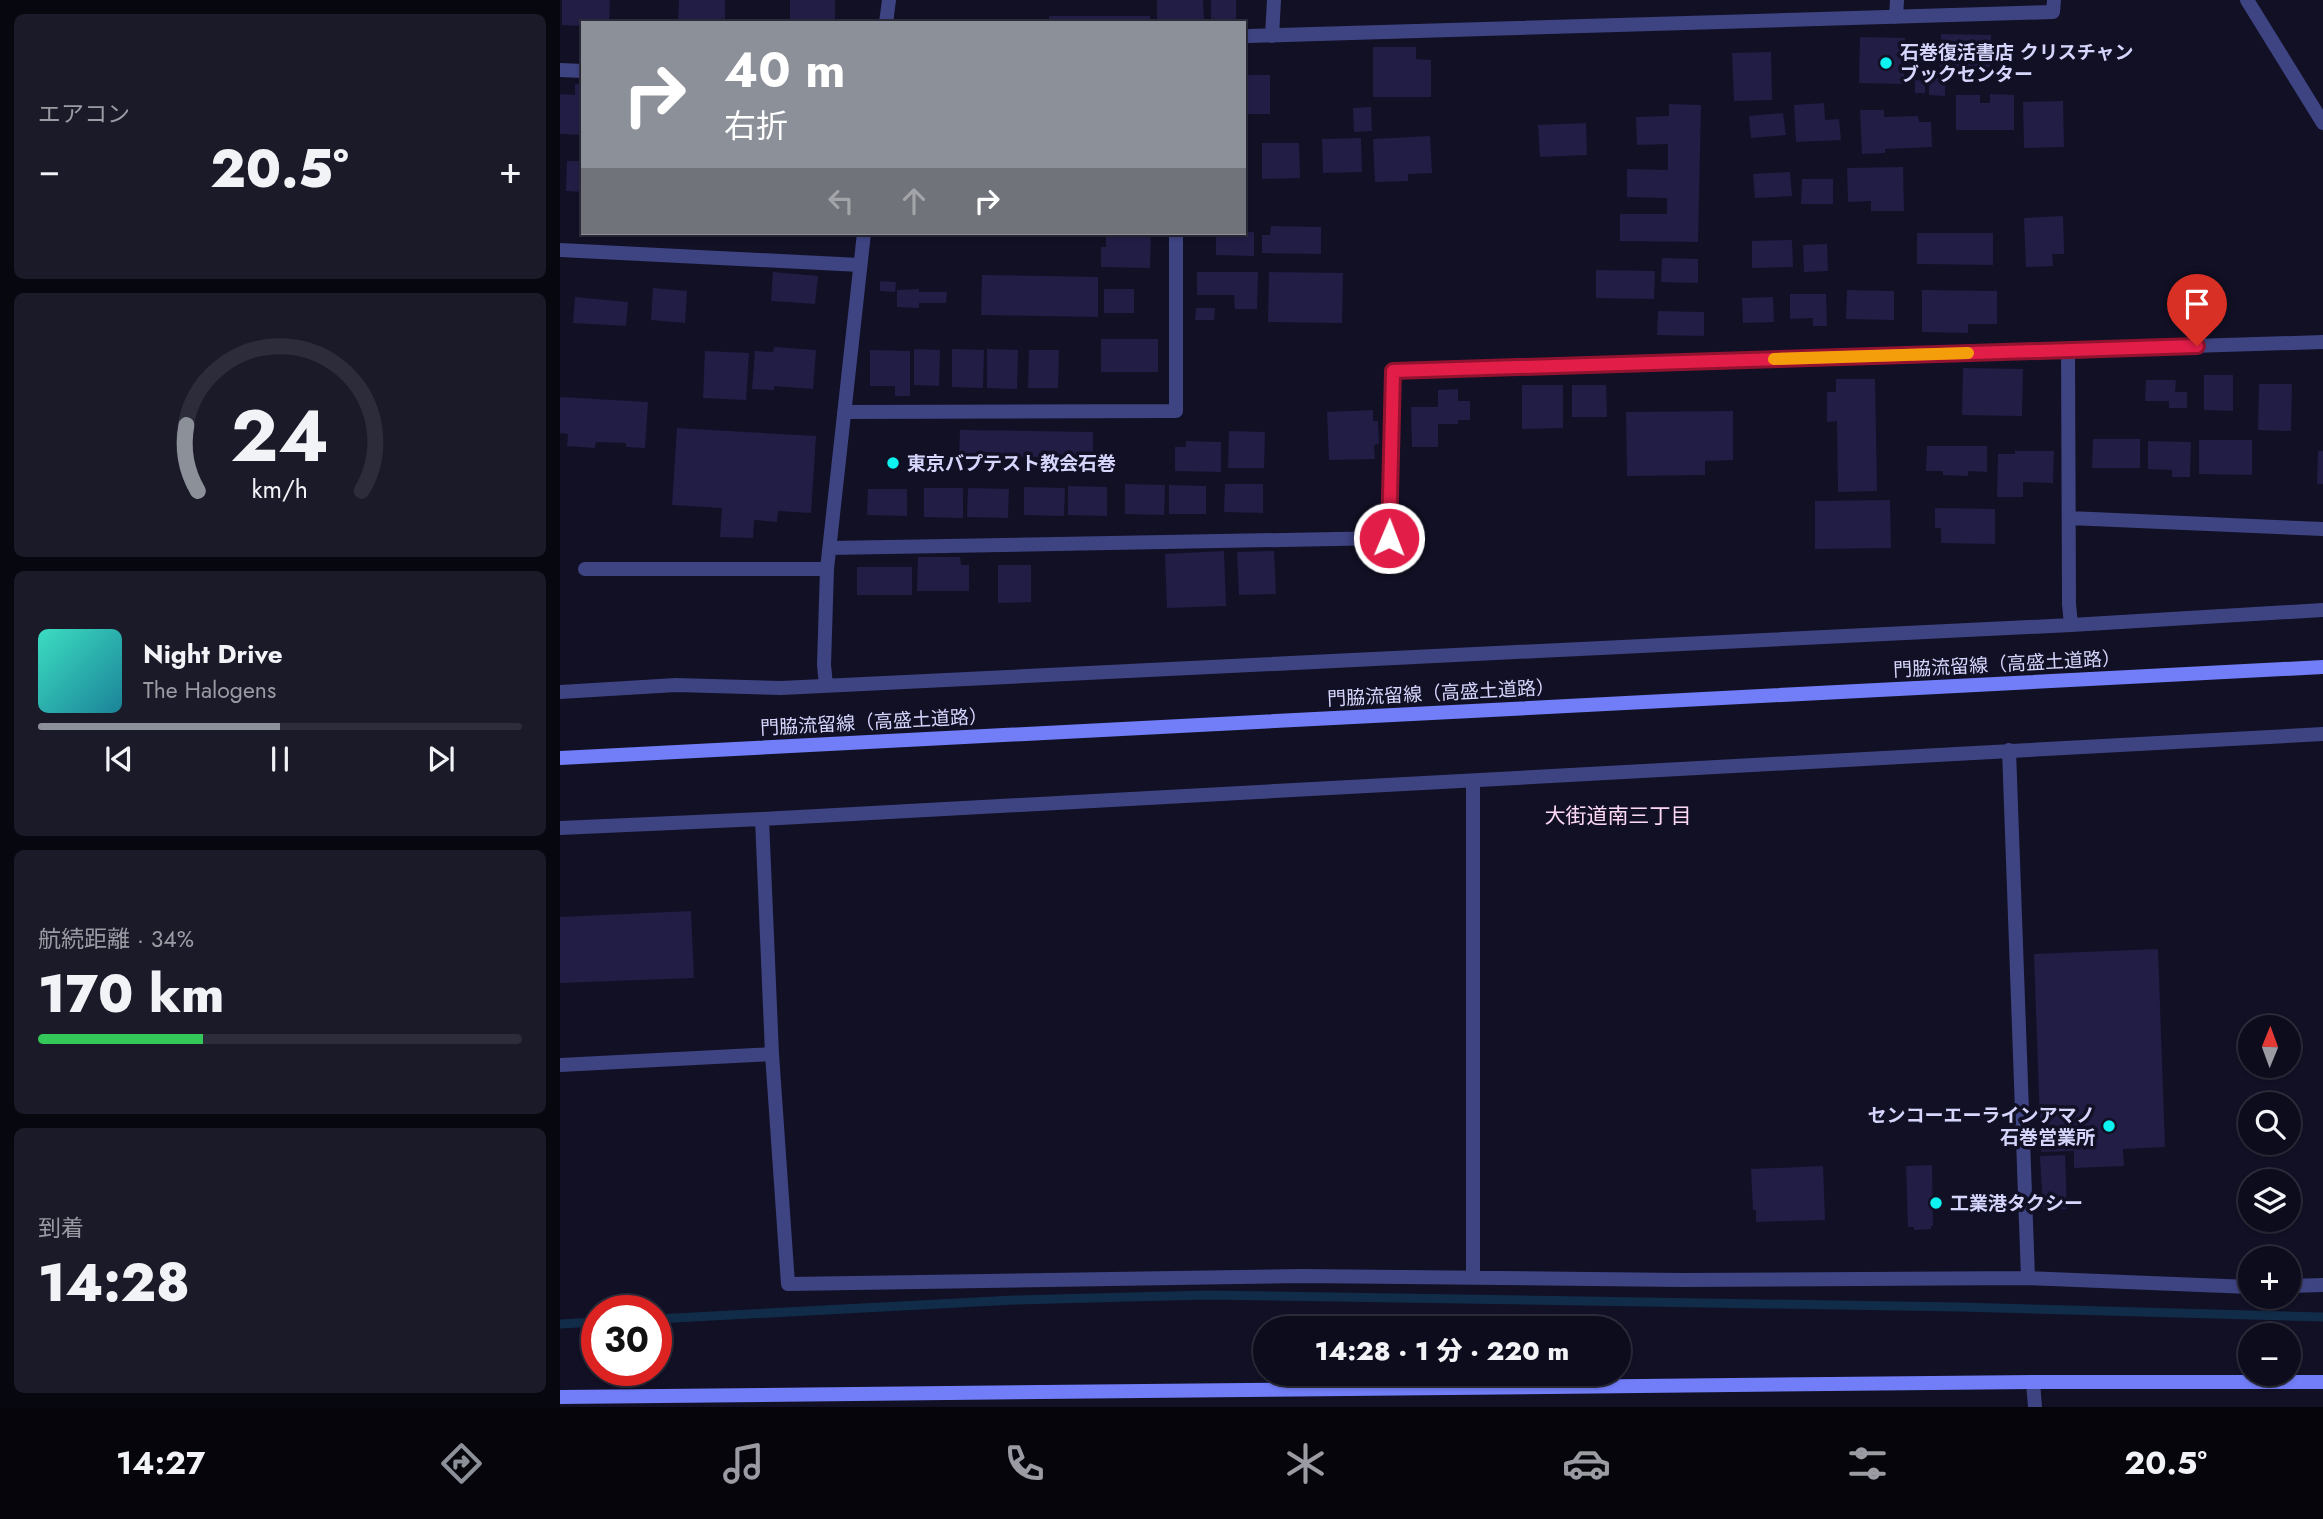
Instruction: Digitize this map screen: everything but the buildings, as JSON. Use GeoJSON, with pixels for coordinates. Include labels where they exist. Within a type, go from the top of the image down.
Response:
{"type":"FeatureCollection","features":[{"type":"Feature","properties":{"kind":"main road","name":"門脇流留線（高盛土道路）"},"geometry":{"type":"LineString","coordinates":[[560,758],[2323,667]]}},
{"type":"Feature","properties":{"kind":"main road"},"geometry":{"type":"LineString","coordinates":[[560,1397],[2033,1382],[2323,1382]]}},
{"type":"Feature","properties":{"kind":"street"},"geometry":{"type":"LineString","coordinates":[[886,21],[888,0]]}},
{"type":"Feature","properties":{"kind":"street"},"geometry":{"type":"LineString","coordinates":[[1272,36],[1274,0]]}},
{"type":"Feature","properties":{"kind":"street"},"geometry":{"type":"LineString","coordinates":[[1896,17],[1897,0]]}},
{"type":"Feature","properties":{"kind":"street"},"geometry":{"type":"LineString","coordinates":[[1249,36],[2053,12],[2054,0]]}},
{"type":"Feature","properties":{"kind":"street"},"geometry":{"type":"LineString","coordinates":[[2247,0],[2323,123]]}},
{"type":"Feature","properties":{"kind":"street"},"geometry":{"type":"LineString","coordinates":[[560,70],[581,71]]}},
{"type":"Feature","properties":{"kind":"street"},"geometry":{"type":"LineString","coordinates":[[826,685],[824,665],[827,569],[864,235]]}},
{"type":"Feature","properties":{"kind":"street"},"geometry":{"type":"LineString","coordinates":[[844,412],[1176,411],[1176,235]]}},
{"type":"Feature","properties":{"kind":"street"},"geometry":{"type":"LineString","coordinates":[[560,250],[860,265]]}},
{"type":"Feature","properties":{"kind":"street"},"geometry":{"type":"LineString","coordinates":[[830,548],[1389,538],[1393,371],[2323,342]]}},
{"type":"Feature","properties":{"kind":"street"},"geometry":{"type":"LineString","coordinates":[[2068,350],[2071,625]]}},
{"type":"Feature","properties":{"kind":"street"},"geometry":{"type":"LineString","coordinates":[[2069,519],[2323,529]]}},
{"type":"Feature","properties":{"kind":"street"},"geometry":{"type":"LineString","coordinates":[[584,569],[827,569]]}},
{"type":"Feature","properties":{"kind":"street"},"geometry":{"type":"LineString","coordinates":[[560,692],[676,685],[781,688],[2071,625],[2323,610]]}},
{"type":"Feature","properties":{"kind":"street"},"geometry":{"type":"LineString","coordinates":[[560,828],[2323,734]]}},
{"type":"Feature","properties":{"kind":"street"},"geometry":{"type":"LineString","coordinates":[[2009,750],[2028,1278]]}},
{"type":"Feature","properties":{"kind":"street"},"geometry":{"type":"LineString","coordinates":[[1473,781],[1473,1278]]}},
{"type":"Feature","properties":{"kind":"street"},"geometry":{"type":"LineString","coordinates":[[762,819],[772,1054],[788,1284],[1302,1276],[1683,1280],[2028,1278],[2238,1287]]}},
{"type":"Feature","properties":{"kind":"street"},"geometry":{"type":"LineString","coordinates":[[560,1065],[772,1054]]}},
{"type":"Feature","properties":{"kind":"street"},"geometry":{"type":"LineString","coordinates":[[2301,1286],[2323,1285]]}},
{"type":"Feature","properties":{"kind":"street"},"geometry":{"type":"LineString","coordinates":[[2033,1382],[2035,1407]]}},
{"type":"Feature","properties":{"kind":"waterway"},"geometry":{"type":"LineString","coordinates":[[672,1318],[1014,1300],[1207,1295],[1959,1307],[2323,1317]]}},
{"type":"Feature","properties":{"kind":"waterway"},"geometry":{"type":"LineString","coordinates":[[560,1324],[581,1323]]}},
{"type":"Feature","properties":{"kind":"slow traffic"},"geometry":{"type":"LineString","coordinates":[[1774,359],[1968,353]]}},
{"type":"Feature","properties":{"kind":"place","name":"石巻復活書店 クリスチャン ブックセンター"},"geometry":{"type":"Point","coordinates":[1886,63]}},
{"type":"Feature","properties":{"kind":"place","name":"東京バプテスト教会石巻"},"geometry":{"type":"Point","coordinates":[893,463]}},
{"type":"Feature","properties":{"kind":"place","name":"センコーエーラインアマノ 石巻営業所"},"geometry":{"type":"Point","coordinates":[2109,1126]}},
{"type":"Feature","properties":{"kind":"place","name":"工業港タクシー"},"geometry":{"type":"Point","coordinates":[1936,1203]}},
{"type":"Feature","properties":{"kind":"district","name":"大街道南三丁目"},"geometry":{"type":"Point","coordinates":[1618,816]}},
{"type":"Feature","properties":{"kind":"route"},"geometry":{"type":"LineString","coordinates":[[1389,538],[1393,371],[2197,346]]}}]}
